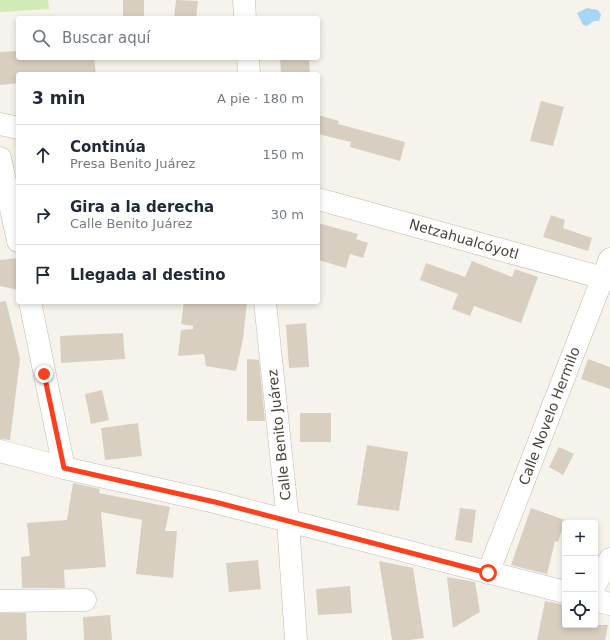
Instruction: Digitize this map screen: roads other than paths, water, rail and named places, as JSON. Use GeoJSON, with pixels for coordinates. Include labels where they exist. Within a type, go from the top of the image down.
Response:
{"type":"FeatureCollection","features":[{"type":"Feature","properties":{"kind":"street"},"geometry":{"type":"LineString","coordinates":[[244,0],[245,16]]}},
{"type":"Feature","properties":{"kind":"street"},"geometry":{"type":"LineString","coordinates":[[248,60],[249,72]]}},
{"type":"Feature","properties":{"kind":"street"},"geometry":{"type":"LineString","coordinates":[[0,124],[16,128]]}},
{"type":"Feature","properties":{"kind":"street"},"geometry":{"type":"LineString","coordinates":[[0,158],[16,231]]}},
{"type":"Feature","properties":{"kind":"street","name":"Netzahualcóyotl"},"geometry":{"type":"LineString","coordinates":[[320,200],[608,272]]}},
{"type":"Feature","properties":{"kind":"street","name":"Calle Novelo Hermilo"},"geometry":{"type":"LineString","coordinates":[[488,573],[608,272]]}},
{"type":"Feature","properties":{"kind":"street"},"geometry":{"type":"LineString","coordinates":[[30,304],[64,468]]}},
{"type":"Feature","properties":{"kind":"street","name":"Calle Benito Juárez"},"geometry":{"type":"LineString","coordinates":[[265,304],[288,521],[296,640]]}},
{"type":"Feature","properties":{"kind":"street"},"geometry":{"type":"LineString","coordinates":[[0,451],[64,468],[215,502],[562,591]]}},
{"type":"Feature","properties":{"kind":"street"},"geometry":{"type":"LineString","coordinates":[[598,580],[610,559]]}},
{"type":"Feature","properties":{"kind":"street"},"geometry":{"type":"LineString","coordinates":[[0,601],[85,600]]}},
{"type":"Feature","properties":{"kind":"street"},"geometry":{"type":"LineString","coordinates":[[598,601],[610,604]]}},
{"type":"Feature","properties":{"kind":"water"},"geometry":{"type":"Polygon","coordinates":[[[587,8],[598,10],[601,15],[599,21],[594,21],[587,26],[583,25],[577,13],[587,8]]]}}]}
